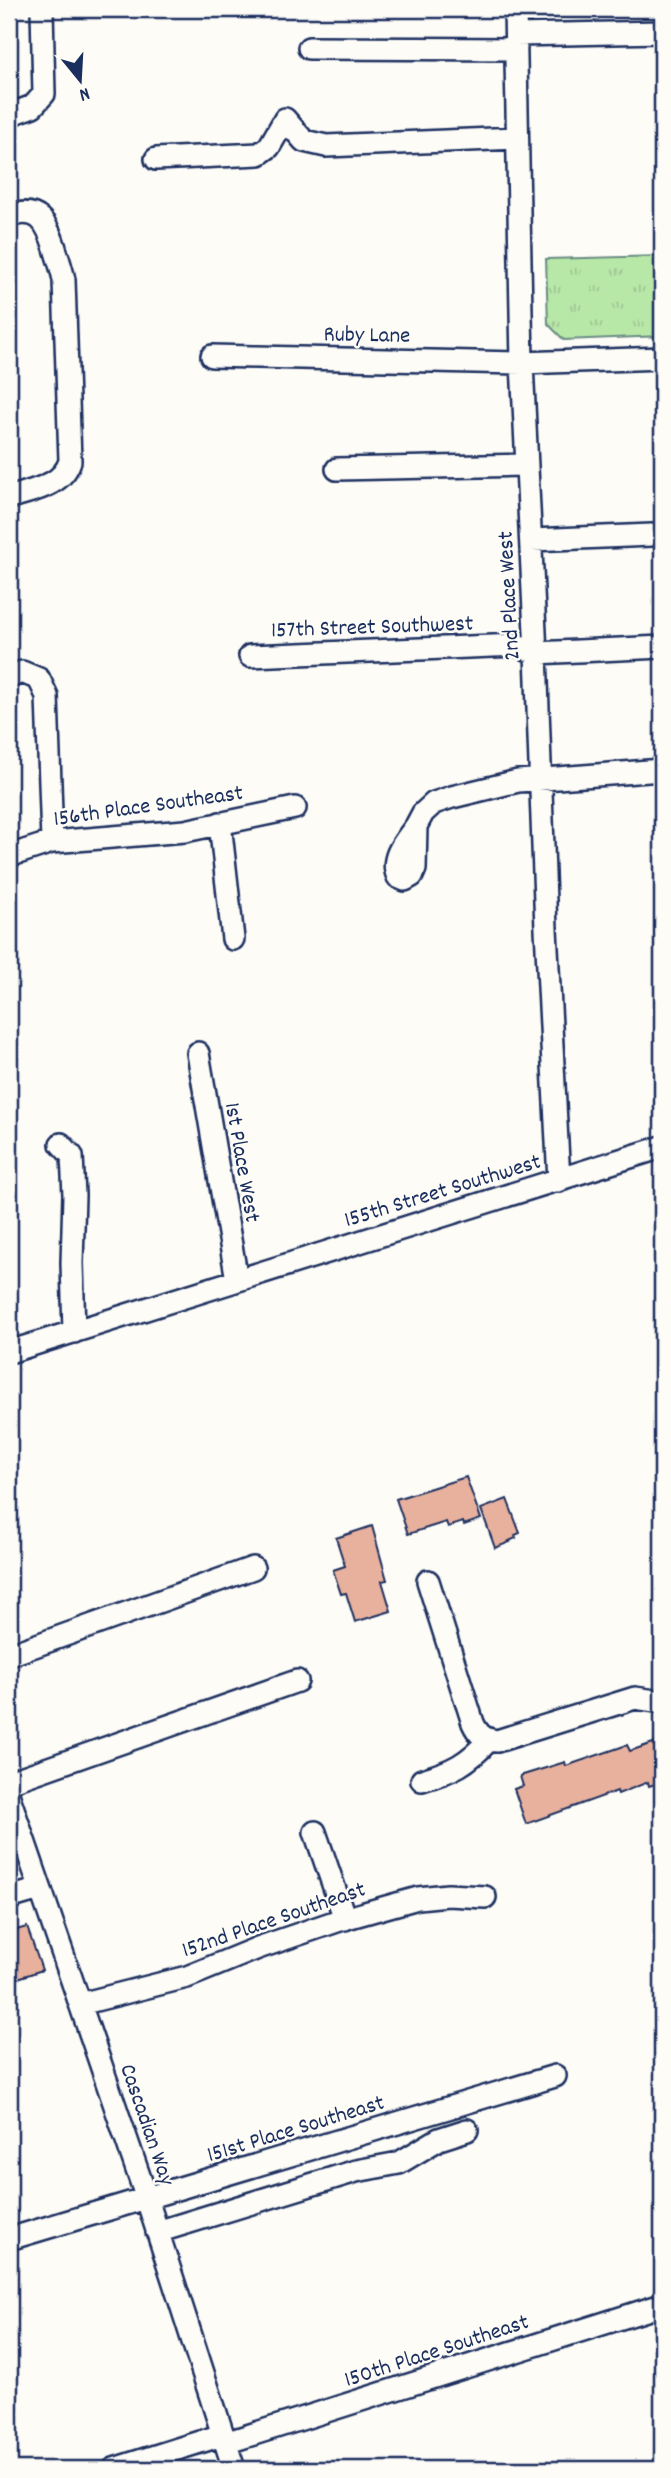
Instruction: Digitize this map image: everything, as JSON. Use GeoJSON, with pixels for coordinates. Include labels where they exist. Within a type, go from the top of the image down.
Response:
{"type":"FeatureCollection","features":[{"type":"Feature","properties":{"kind":"street"},"geometry":{"type":"LineString","coordinates":[[9,115],[33,106],[44,94],[41,9]]}},
{"type":"Feature","properties":{"kind":"street","name":"2nd Place West"},"geometry":{"type":"LineString","coordinates":[[515,9],[522,363],[559,1181]]}},
{"type":"Feature","properties":{"kind":"street"},"geometry":{"type":"LineString","coordinates":[[309,48],[516,42],[662,32]]}},
{"type":"Feature","properties":{"kind":"street"},"geometry":{"type":"LineString","coordinates":[[156,159],[259,154],[269,147],[285,119],[304,141],[326,146],[517,138]]}},
{"type":"Feature","properties":{"kind":"street"},"geometry":{"type":"LineString","coordinates":[[9,216],[20,213],[36,215],[48,227],[64,280],[70,461],[63,476],[9,498]]}},
{"type":"Feature","properties":{"kind":"street","name":"Ruby Lane"},"geometry":{"type":"LineString","coordinates":[[212,356],[522,363],[662,358]]}},
{"type":"Feature","properties":{"kind":"street"},"geometry":{"type":"LineString","coordinates":[[337,469],[527,465]]}},
{"type":"Feature","properties":{"kind":"street"},"geometry":{"type":"LineString","coordinates":[[531,540],[652,535]]}},
{"type":"Feature","properties":{"kind":"street","name":"157th Street Southwest"},"geometry":{"type":"LineString","coordinates":[[250,656],[517,645],[536,653],[662,646]]}},
{"type":"Feature","properties":{"kind":"street"},"geometry":{"type":"LineString","coordinates":[[9,677],[22,673],[39,679],[47,696],[52,842]]}},
{"type":"Feature","properties":{"kind":"street"},"geometry":{"type":"LineString","coordinates":[[416,827],[423,813],[434,803],[518,781],[662,770]]}},
{"type":"Feature","properties":{"kind":"street","name":"156th Place Southeast"},"geometry":{"type":"LineString","coordinates":[[9,856],[52,842],[185,831],[295,808]]}},
{"type":"Feature","properties":{"kind":"street"},"geometry":{"type":"LineString","coordinates":[[220,823],[233,939]]}},
{"type":"Feature","properties":{"kind":"street","name":"1st Place West"},"geometry":{"type":"LineString","coordinates":[[198,1053],[237,1280]]}},
{"type":"Feature","properties":{"kind":"street"},"geometry":{"type":"LineString","coordinates":[[61,1144],[72,1156],[74,1332]]}},
{"type":"Feature","properties":{"kind":"street","name":"155th Street Southwest"},"geometry":{"type":"LineString","coordinates":[[9,1352],[662,1147]]}},
{"type":"Feature","properties":{"kind":"street"},"geometry":{"type":"LineString","coordinates":[[9,1655],[253,1568]]}},
{"type":"Feature","properties":{"kind":"street"},"geometry":{"type":"LineString","coordinates":[[428,1581],[472,1723],[478,1734],[489,1740],[497,1741],[635,1698],[662,1702]]}},
{"type":"Feature","properties":{"kind":"street"},"geometry":{"type":"LineString","coordinates":[[9,1782],[297,1681]]}},
{"type":"Feature","properties":{"kind":"street"},"geometry":{"type":"LineString","coordinates":[[422,1780],[450,1772],[464,1764],[489,1740]]}},
{"type":"Feature","properties":{"kind":"street","name":"Cascadian Way"},"geometry":{"type":"LineString","coordinates":[[9,1797],[147,2199],[234,2469]]}},
{"type":"Feature","properties":{"kind":"street"},"geometry":{"type":"LineString","coordinates":[[315,1832],[345,1919]]}},
{"type":"Feature","properties":{"kind":"street"},"geometry":{"type":"LineString","coordinates":[[9,1864],[29,1856]]}},
{"type":"Feature","properties":{"kind":"street"},"geometry":{"type":"LineString","coordinates":[[9,1898],[40,1889]]}},
{"type":"Feature","properties":{"kind":"street","name":"152nd Place Southeast"},"geometry":{"type":"LineString","coordinates":[[80,2004],[187,1977],[258,1948],[418,1898],[448,1895],[485,1897]]}},
{"type":"Feature","properties":{"kind":"street","name":"151st Place Southeast"},"geometry":{"type":"LineString","coordinates":[[9,2239],[555,2076]]}},
{"type":"Feature","properties":{"kind":"street"},"geometry":{"type":"LineString","coordinates":[[157,2232],[356,2171],[398,2163],[439,2139],[467,2130]]}},
{"type":"Feature","properties":{"kind":"street","name":"150th Place Southeast"},"geometry":{"type":"LineString","coordinates":[[114,2469],[224,2439],[662,2305]]}},
{"type":"Feature","properties":{"kind":"green space"},"geometry":{"type":"Polygon","coordinates":[[[662,256],[662,336],[564,340],[548,324],[546,259],[662,256]]]}},
{"type":"Feature","properties":{"kind":"building"},"geometry":{"type":"Polygon","coordinates":[[[466,1477],[481,1519],[448,1527],[446,1522],[408,1534],[396,1499],[466,1477]]]}},
{"type":"Feature","properties":{"kind":"building"},"geometry":{"type":"Polygon","coordinates":[[[507,1499],[520,1533],[510,1542],[495,1548],[481,1509],[507,1499]]]}},
{"type":"Feature","properties":{"kind":"building"},"geometry":{"type":"Polygon","coordinates":[[[372,1526],[387,1580],[382,1581],[391,1611],[355,1622],[346,1593],[341,1594],[333,1570],[345,1566],[336,1538],[372,1526]]]}},
{"type":"Feature","properties":{"kind":"building"},"geometry":{"type":"Polygon","coordinates":[[[662,1740],[662,1782],[649,1786],[648,1782],[618,1794],[617,1791],[526,1824],[514,1789],[523,1786],[520,1776],[565,1762],[566,1766],[627,1745],[630,1751],[662,1740]]]}},
{"type":"Feature","properties":{"kind":"building"},"geometry":{"type":"Polygon","coordinates":[[[27,1927],[42,1970],[9,1981],[9,1932],[27,1927]]]}}]}
